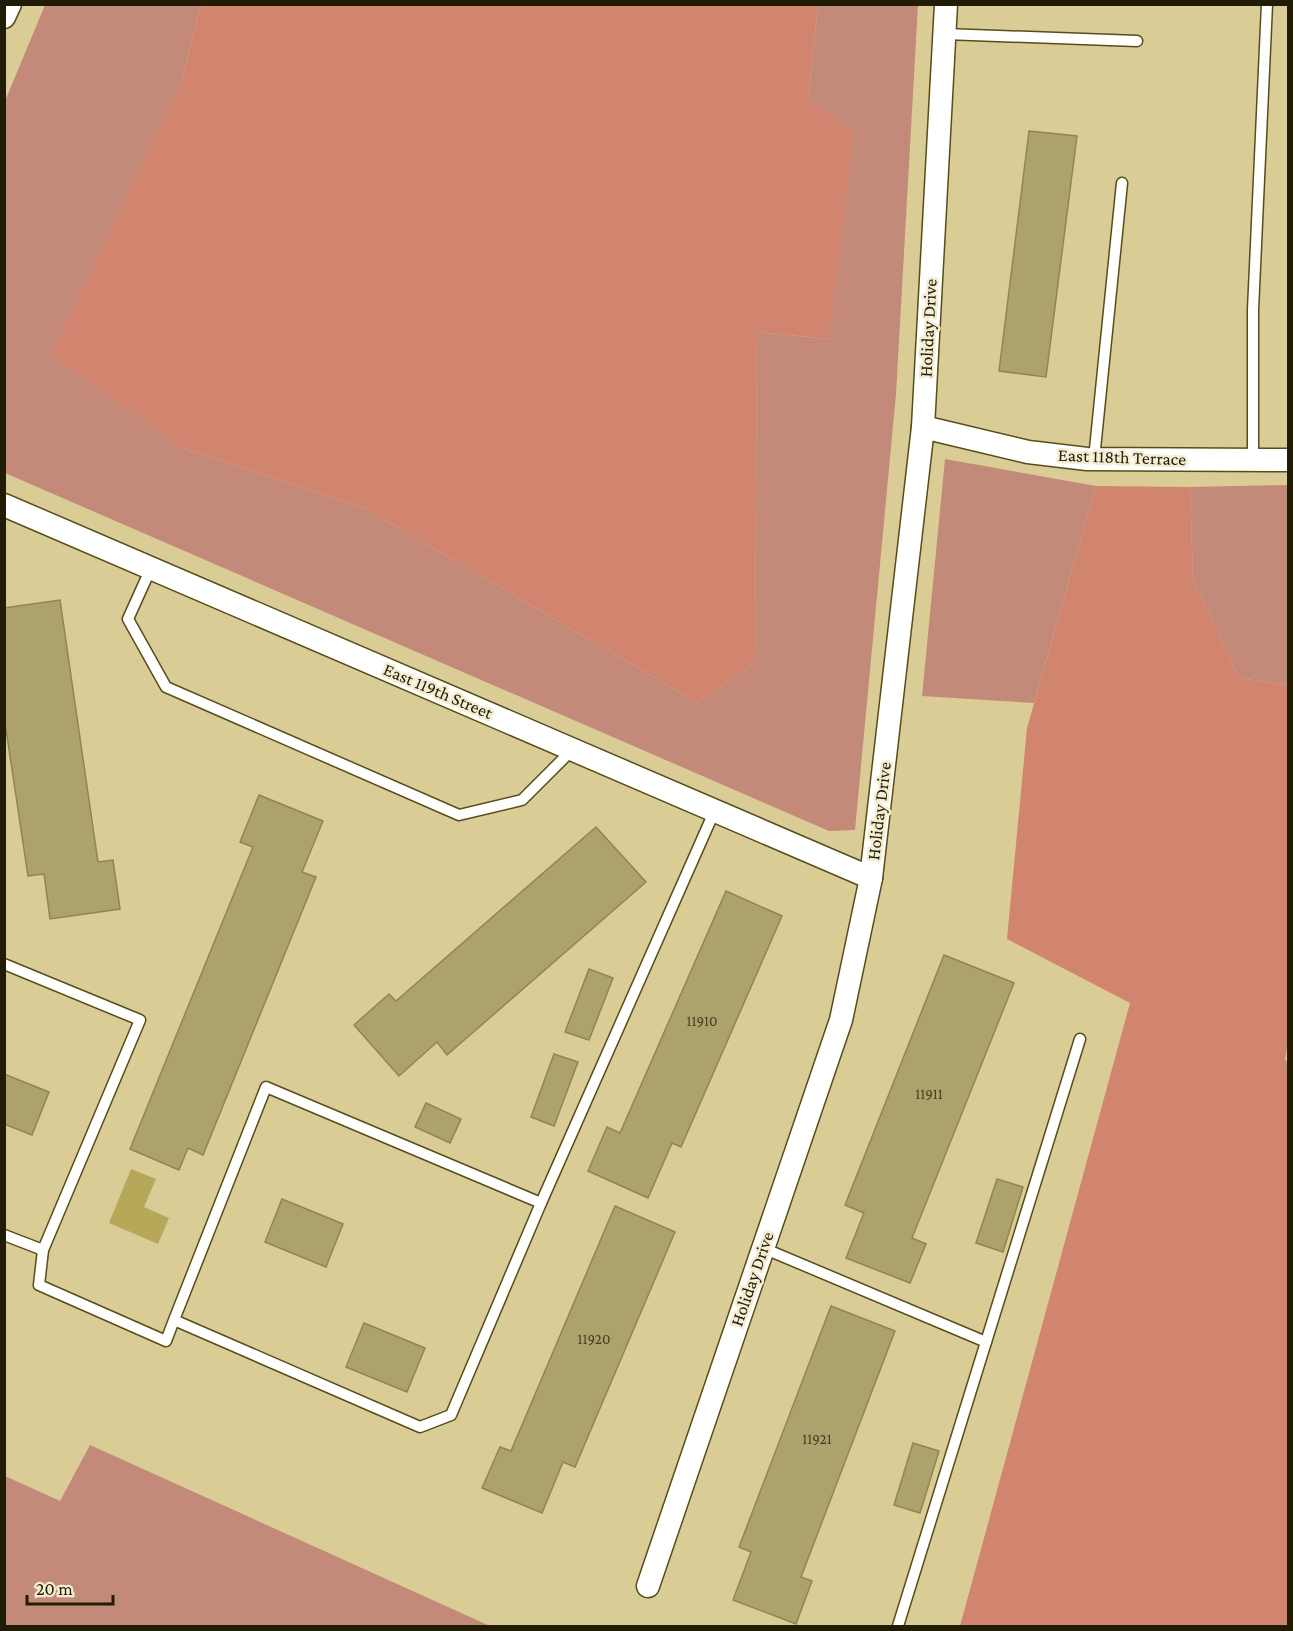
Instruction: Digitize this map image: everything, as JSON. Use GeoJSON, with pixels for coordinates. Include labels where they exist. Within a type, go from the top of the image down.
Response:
{"type":"FeatureCollection","features":[{"type":"Feature","properties":{"kind":"street"},"geometry":{"type":"LineString","coordinates":[[4,17],[10,4]]}},
{"type":"Feature","properties":{"kind":"street","name":"Holiday Drive"},"geometry":{"type":"LineString","coordinates":[[648,1586],[841,1020],[871,878],[923,427],[946,4]]}},
{"type":"Feature","properties":{"kind":"street","name":"East 118th Terrace"},"geometry":{"type":"LineString","coordinates":[[923,427],[1028,452],[1094,459],[1288,460]]}},
{"type":"Feature","properties":{"kind":"street","name":"East 119th Street"},"geometry":{"type":"LineString","coordinates":[[4,505],[871,878]]}},
{"type":"Feature","properties":{"kind":"lane"},"geometry":{"type":"LineString","coordinates":[[1253,460],[1253,310],[1267,4]]}},
{"type":"Feature","properties":{"kind":"lane"},"geometry":{"type":"LineString","coordinates":[[945,34],[1137,41]]}},
{"type":"Feature","properties":{"kind":"lane"},"geometry":{"type":"LineString","coordinates":[[1094,459],[1122,183]]}},
{"type":"Feature","properties":{"kind":"lane"},"geometry":{"type":"LineString","coordinates":[[151,568],[128,619],[166,687],[459,815],[522,800],[573,749]]}},
{"type":"Feature","properties":{"kind":"lane"},"geometry":{"type":"LineString","coordinates":[[174,1320],[420,1427],[451,1415],[541,1203],[715,810]]}},
{"type":"Feature","properties":{"kind":"lane"},"geometry":{"type":"LineString","coordinates":[[4,964],[140,1020],[43,1250],[39,1285],[166,1341],[266,1087],[541,1203]]}},
{"type":"Feature","properties":{"kind":"lane"},"geometry":{"type":"LineString","coordinates":[[898,1626],[1080,1039]]}},
{"type":"Feature","properties":{"kind":"lane"},"geometry":{"type":"LineString","coordinates":[[4,1235],[43,1250]]}},
{"type":"Feature","properties":{"kind":"lane"},"geometry":{"type":"LineString","coordinates":[[763,1248],[986,1342]]}},
{"type":"Feature","properties":{"kind":"shaded area"},"geometry":{"type":"Polygon","coordinates":[[[45,5],[201,5],[181,83],[183,448],[368,510],[697,702],[755,663],[757,332],[829,339],[808,100],[818,5],[918,5],[896,394],[855,830],[829,831],[5,473],[5,101],[45,5]]]}},
{"type":"Feature","properties":{"kind":"shaded area"},"geometry":{"type":"Polygon","coordinates":[[[201,5],[818,5],[808,100],[854,132],[829,339],[757,332],[755,663],[697,702],[368,510],[183,448],[51,356],[181,83],[201,5]]]}},
{"type":"Feature","properties":{"kind":"shaded area"},"geometry":{"type":"Polygon","coordinates":[[[945,459],[1096,486],[1034,703],[922,696],[945,459]]]}},
{"type":"Feature","properties":{"kind":"shaded area"},"geometry":{"type":"Polygon","coordinates":[[[1288,485],[1288,685],[1239,678],[1193,580],[1190,487],[1288,485]]]}},
{"type":"Feature","properties":{"kind":"shaded area"},"geometry":{"type":"Polygon","coordinates":[[[1096,486],[1190,487],[1193,580],[1239,678],[1288,685],[1288,1041],[1285,1060],[1288,1062],[1288,1626],[960,1626],[1130,1003],[1007,939],[1027,728],[1096,486]]]}},
{"type":"Feature","properties":{"kind":"shaded area"},"geometry":{"type":"Polygon","coordinates":[[[131,1169],[156,1179],[144,1207],[169,1218],[158,1244],[109,1223],[131,1169]]]}},
{"type":"Feature","properties":{"kind":"shaded area"},"geometry":{"type":"Polygon","coordinates":[[[90,1445],[490,1626],[5,1626],[5,1476],[60,1501],[90,1445]]]}},
{"type":"Feature","properties":{"kind":"building"},"geometry":{"type":"Polygon","coordinates":[[[1029,131],[1077,136],[1046,377],[999,371],[1029,131]]]}},
{"type":"Feature","properties":{"kind":"building"},"geometry":{"type":"Polygon","coordinates":[[[60,600],[98,862],[113,860],[120,909],[50,919],[44,874],[28,876],[4,716],[4,608],[60,600]]]}},
{"type":"Feature","properties":{"kind":"building"},"geometry":{"type":"Polygon","coordinates":[[[259,795],[323,821],[302,872],[316,877],[203,1155],[188,1148],[179,1170],[130,1149],[253,847],[240,842],[259,795]]]}},
{"type":"Feature","properties":{"kind":"building"},"geometry":{"type":"Polygon","coordinates":[[[596,827],[646,882],[447,1055],[437,1042],[399,1076],[354,1025],[389,994],[396,1001],[596,827]]]}},
{"type":"Feature","properties":{"kind":"building"},"geometry":{"type":"Polygon","coordinates":[[[726,891],[782,916],[681,1147],[672,1143],[648,1198],[588,1171],[607,1127],[620,1133],[726,891]]]}},
{"type":"Feature","properties":{"kind":"building"},"geometry":{"type":"Polygon","coordinates":[[[944,955],[1014,983],[912,1238],[926,1244],[910,1283],[846,1258],[864,1213],[845,1205],[944,955]]]}},
{"type":"Feature","properties":{"kind":"building"},"geometry":{"type":"Polygon","coordinates":[[[589,969],[613,978],[589,1040],[565,1032],[589,969]]]}},
{"type":"Feature","properties":{"kind":"building"},"geometry":{"type":"Polygon","coordinates":[[[554,1054],[578,1062],[554,1126],[531,1117],[554,1054]]]}},
{"type":"Feature","properties":{"kind":"building"},"geometry":{"type":"Polygon","coordinates":[[[4,1074],[49,1092],[32,1135],[4,1124],[4,1074]]]}},
{"type":"Feature","properties":{"kind":"building"},"geometry":{"type":"Polygon","coordinates":[[[426,1103],[461,1119],[450,1143],[415,1127],[426,1103]]]}},
{"type":"Feature","properties":{"kind":"building"},"geometry":{"type":"Polygon","coordinates":[[[997,1179],[1023,1187],[1003,1252],[976,1243],[997,1179]]]}},
{"type":"Feature","properties":{"kind":"building"},"geometry":{"type":"Polygon","coordinates":[[[282,1199],[343,1224],[326,1267],[265,1242],[282,1199]]]}},
{"type":"Feature","properties":{"kind":"building"},"geometry":{"type":"Polygon","coordinates":[[[615,1206],[675,1232],[575,1467],[563,1462],[542,1513],[482,1488],[500,1447],[511,1451],[615,1206]]]}},
{"type":"Feature","properties":{"kind":"building"},"geometry":{"type":"Polygon","coordinates":[[[831,1306],[895,1331],[801,1577],[812,1581],[796,1624],[733,1600],[751,1552],[739,1547],[831,1306]]]}},
{"type":"Feature","properties":{"kind":"building"},"geometry":{"type":"Polygon","coordinates":[[[364,1323],[425,1348],[407,1392],[346,1367],[364,1323]]]}},
{"type":"Feature","properties":{"kind":"building"},"geometry":{"type":"Polygon","coordinates":[[[913,1443],[939,1451],[920,1513],[894,1505],[913,1443]]]}}]}
